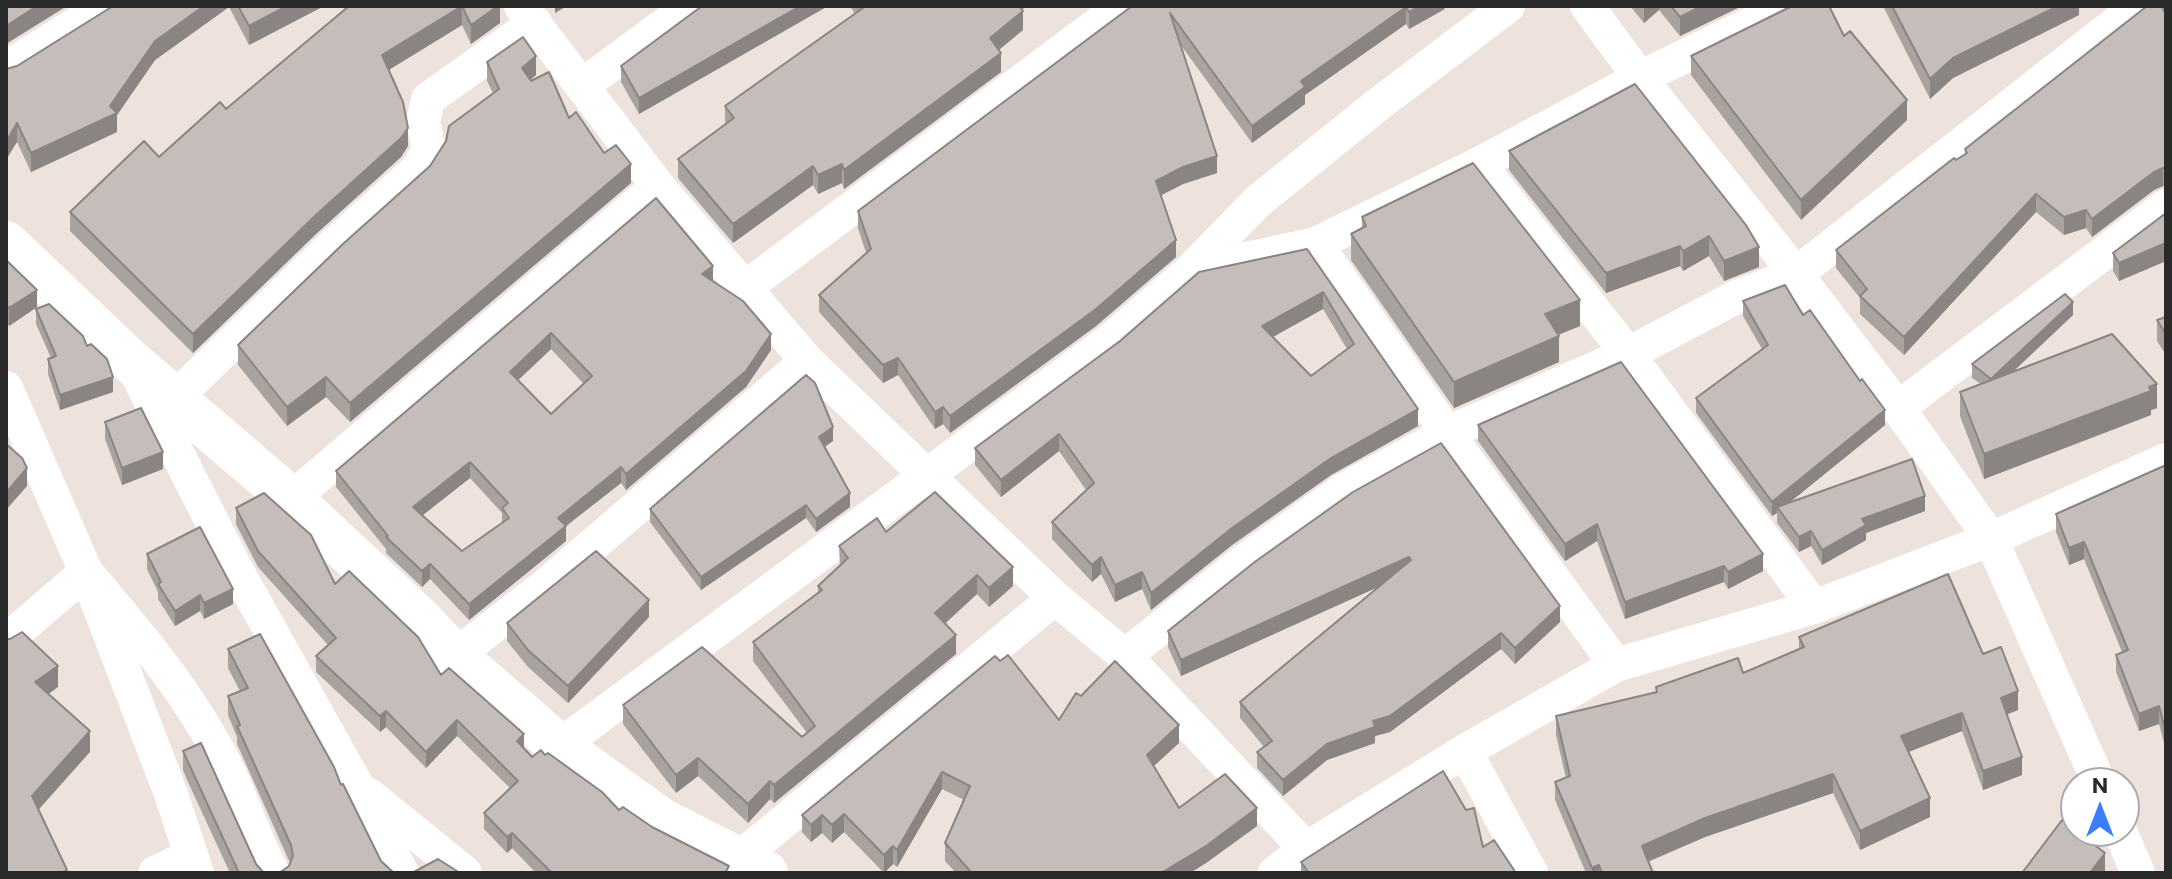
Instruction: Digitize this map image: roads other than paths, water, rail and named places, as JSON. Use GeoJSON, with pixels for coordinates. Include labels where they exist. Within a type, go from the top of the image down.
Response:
{"type":"FeatureCollection","features":[{"type":"Feature","properties":{"kind":"street"},"geometry":{"type":"LineString","coordinates":[[6,68],[105,6]]}},
{"type":"Feature","properties":{"kind":"street"},"geometry":{"type":"LineString","coordinates":[[583,85],[690,6]]}},
{"type":"Feature","properties":{"kind":"street"},"geometry":{"type":"LineString","coordinates":[[746,287],[1122,6]]}},
{"type":"Feature","properties":{"kind":"street"},"geometry":{"type":"LineString","coordinates":[[559,746],[1108,342],[1190,271],[1257,202],[1508,6]]}},
{"type":"Feature","properties":{"kind":"street"},"geometry":{"type":"LineString","coordinates":[[1587,6],[1898,408],[1991,539],[2092,767]]}},
{"type":"Feature","properties":{"kind":"street"},"geometry":{"type":"LineString","coordinates":[[1190,271],[1316,244],[1787,6]]}},
{"type":"Feature","properties":{"kind":"street"},"geometry":{"type":"LineString","coordinates":[[1125,656],[1244,561],[1342,491],[1447,433],[1628,354],[1736,297],[1796,274],[2138,6]]}},
{"type":"Feature","properties":{"kind":"street"},"geometry":{"type":"LineString","coordinates":[[175,398],[330,248],[417,170],[429,150],[423,122],[428,99],[528,14],[658,186],[807,361],[1055,598],[1125,656],[1306,849]]}},
{"type":"Feature","properties":{"kind":"street"},"geometry":{"type":"LineString","coordinates":[[1479,164],[1628,354],[1814,607]]}},
{"type":"Feature","properties":{"kind":"street"},"geometry":{"type":"LineString","coordinates":[[291,499],[658,186]]}},
{"type":"Feature","properties":{"kind":"street"},"geometry":{"type":"LineString","coordinates":[[1898,408],[2166,206]]}},
{"type":"Feature","properties":{"kind":"street"},"geometry":{"type":"LineString","coordinates":[[6,243],[129,360],[291,499],[421,620],[455,656],[559,746],[663,821],[752,866],[1055,598]]}},
{"type":"Feature","properties":{"kind":"street"},"geometry":{"type":"LineString","coordinates":[[1316,244],[1447,433],[1616,665]]}},
{"type":"Feature","properties":{"kind":"street"},"geometry":{"type":"LineString","coordinates":[[129,360],[235,567],[402,873]]}},
{"type":"Feature","properties":{"kind":"street"},"geometry":{"type":"LineString","coordinates":[[455,656],[545,586],[807,361]]}},
{"type":"Feature","properties":{"kind":"street"},"geometry":{"type":"LineString","coordinates":[[6,388],[86,572],[166,781],[194,865],[155,873]]}},
{"type":"Feature","properties":{"kind":"street"},"geometry":{"type":"LineString","coordinates":[[1275,873],[1306,849],[1465,751],[1616,665],[1814,607],[1991,539],[2166,460]]}},
{"type":"Feature","properties":{"kind":"street"},"geometry":{"type":"LineString","coordinates":[[6,641],[86,572]]}},
{"type":"Feature","properties":{"kind":"street"},"geometry":{"type":"LineString","coordinates":[[86,572],[149,647],[199,719],[226,766],[273,873]]}},
{"type":"Feature","properties":{"kind":"street"},"geometry":{"type":"LineString","coordinates":[[1465,751],[1531,873]]}},
{"type":"Feature","properties":{"kind":"street"},"geometry":{"type":"LineString","coordinates":[[357,786],[465,873]]}},
{"type":"Feature","properties":{"kind":"street"},"geometry":{"type":"LineString","coordinates":[[2127,847],[2138,873]]}}]}
